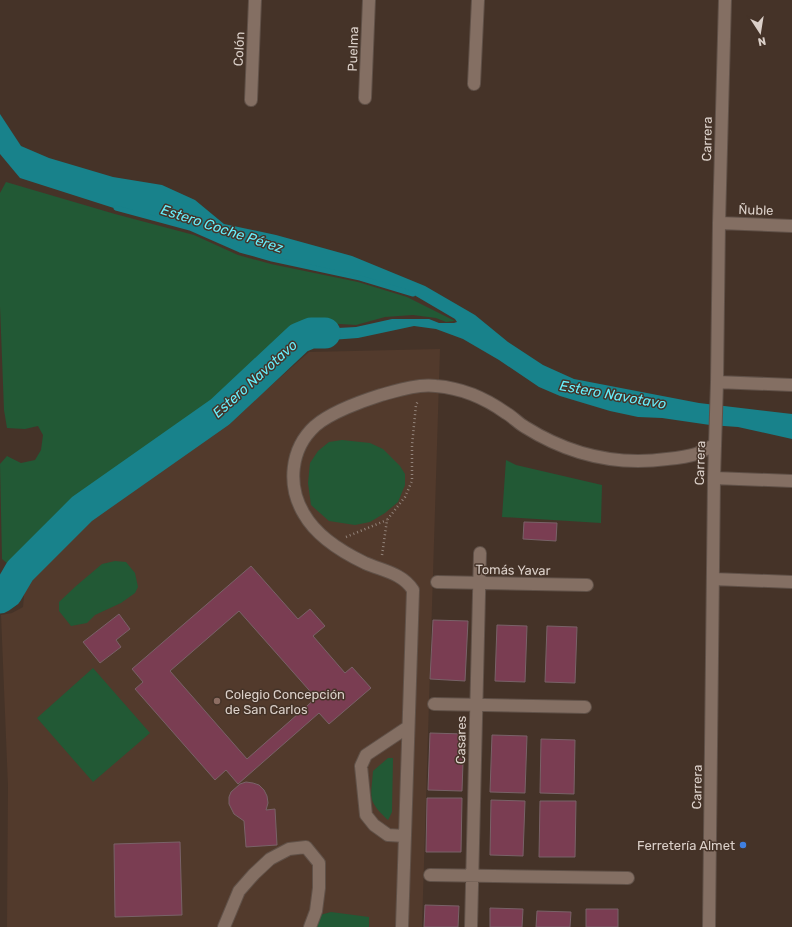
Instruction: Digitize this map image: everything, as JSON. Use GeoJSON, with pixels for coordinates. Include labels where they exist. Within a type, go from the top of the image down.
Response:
{"type":"FeatureCollection","features":[{"type":"Feature","properties":{"kind":"street","name":"Colón"},"geometry":{"type":"LineString","coordinates":[[251,100],[255,0]]}},
{"type":"Feature","properties":{"kind":"street","name":"Puelma"},"geometry":{"type":"LineString","coordinates":[[365,98],[369,0]]}},
{"type":"Feature","properties":{"kind":"street"},"geometry":{"type":"LineString","coordinates":[[474,84],[478,0]]}},
{"type":"Feature","properties":{"kind":"street","name":"Carrera"},"geometry":{"type":"LineString","coordinates":[[709,927],[714,478],[725,0]]}},
{"type":"Feature","properties":{"kind":"street","name":"Ñuble"},"geometry":{"type":"LineString","coordinates":[[719,223],[792,226]]}},
{"type":"Feature","properties":{"kind":"street"},"geometry":{"type":"LineString","coordinates":[[717,382],[792,385]]}},
{"type":"Feature","properties":{"kind":"street"},"geometry":{"type":"LineString","coordinates":[[402,927],[413,590],[404,579],[397,575],[381,570],[350,556],[335,546],[323,537],[308,520],[295,494],[293,473],[294,463],[301,444],[308,434],[326,419],[372,398],[409,387],[426,385],[446,387],[492,403],[541,436],[559,445],[592,456],[620,461],[655,461],[696,454],[715,439]]}},
{"type":"Feature","properties":{"kind":"street"},"geometry":{"type":"LineString","coordinates":[[714,478],[792,481]]}},
{"type":"Feature","properties":{"kind":"street","name":"Casares"},"geometry":{"type":"LineString","coordinates":[[471,927],[478,583],[480,553]]}},
{"type":"Feature","properties":{"kind":"street"},"geometry":{"type":"LineString","coordinates":[[713,579],[792,582]]}},
{"type":"Feature","properties":{"kind":"street","name":"Tomás Yavar"},"geometry":{"type":"LineString","coordinates":[[438,582],[587,585]]}},
{"type":"Feature","properties":{"kind":"street"},"geometry":{"type":"LineString","coordinates":[[434,704],[585,707]]}},
{"type":"Feature","properties":{"kind":"street"},"geometry":{"type":"LineString","coordinates":[[405,836],[388,835],[374,825],[366,815],[361,766],[366,755],[408,727]]}},
{"type":"Feature","properties":{"kind":"street"},"geometry":{"type":"LineString","coordinates":[[224,927],[239,891],[254,874],[270,859],[289,849],[306,847],[319,863],[319,888],[316,911],[310,927]]}},
{"type":"Feature","properties":{"kind":"street"},"geometry":{"type":"LineString","coordinates":[[430,875],[628,878]]}},
{"type":"Feature","properties":{"kind":"path"},"geometry":{"type":"LineString","coordinates":[[335,546],[348,536],[386,520],[405,498],[412,481],[412,445],[416,405],[426,385]]}},
{"type":"Feature","properties":{"kind":"path"},"geometry":{"type":"LineString","coordinates":[[381,570],[386,520]]}},
{"type":"Feature","properties":{"kind":"shaded area","name":"Colegio Concepción de San Carlos"},"geometry":{"type":"Polygon","coordinates":[[[440,349],[422,927],[7,927],[8,786],[1,615],[12,613],[23,607],[25,585],[92,516],[233,419],[309,352],[440,349]]]}},
{"type":"Feature","properties":{"kind":"green space"},"geometry":{"type":"Polygon","coordinates":[[[6,182],[115,214],[194,235],[238,255],[271,264],[358,282],[407,297],[455,321],[446,322],[436,318],[413,315],[385,317],[356,325],[324,323],[304,324],[287,333],[209,404],[73,500],[9,565],[2,559],[0,464],[7,456],[21,463],[35,460],[41,450],[43,435],[38,426],[25,429],[7,428],[4,410],[0,306],[0,193],[6,182]]]}},
{"type":"Feature","properties":{"kind":"green space"},"geometry":{"type":"Polygon","coordinates":[[[342,440],[370,443],[383,449],[400,466],[405,474],[405,485],[398,502],[385,513],[370,522],[355,525],[329,521],[311,505],[308,483],[310,463],[318,451],[329,442],[342,440]]]}},
{"type":"Feature","properties":{"kind":"green space"},"geometry":{"type":"Polygon","coordinates":[[[506,460],[516,465],[602,485],[601,523],[502,517],[506,460]]]}},
{"type":"Feature","properties":{"kind":"green space"},"geometry":{"type":"Polygon","coordinates":[[[115,561],[126,562],[135,573],[138,587],[135,593],[121,603],[95,615],[87,623],[71,626],[59,611],[59,602],[102,564],[115,561]]]}},
{"type":"Feature","properties":{"kind":"green space"},"geometry":{"type":"Polygon","coordinates":[[[93,668],[150,733],[93,782],[37,718],[93,668]]]}},
{"type":"Feature","properties":{"kind":"green space"},"geometry":{"type":"Polygon","coordinates":[[[388,758],[393,758],[392,812],[388,820],[373,803],[371,794],[373,771],[388,758]]]}},
{"type":"Feature","properties":{"kind":"green space"},"geometry":{"type":"Polygon","coordinates":[[[331,912],[369,917],[369,927],[306,927],[309,918],[331,912]]]}},
{"type":"Feature","properties":{"kind":"water"},"geometry":{"type":"Polygon","coordinates":[[[0,114],[21,146],[49,158],[113,177],[162,185],[195,200],[224,224],[276,235],[352,256],[425,286],[475,315],[508,342],[543,365],[574,379],[699,403],[792,414],[792,439],[738,427],[710,425],[662,418],[638,417],[610,411],[560,396],[539,387],[499,360],[463,339],[436,329],[414,326],[358,338],[317,341],[303,347],[294,355],[288,348],[293,337],[307,331],[356,327],[392,319],[429,319],[439,323],[457,322],[455,319],[409,292],[360,278],[272,259],[240,250],[190,228],[120,210],[20,178],[0,154],[0,114]]]}},
{"type":"Feature","properties":{"kind":"building"},"geometry":{"type":"Polygon","coordinates":[[[524,522],[557,523],[556,541],[523,539],[524,522]]]}},
{"type":"Feature","properties":{"kind":"building"},"geometry":{"type":"Polygon","coordinates":[[[251,566],[298,619],[310,609],[325,626],[313,636],[345,673],[352,667],[371,688],[329,724],[319,713],[238,784],[226,770],[215,780],[135,689],[143,682],[132,669],[251,566]],[[239,611],[170,671],[247,759],[316,698],[239,611]]]}},
{"type":"Feature","properties":{"kind":"building"},"geometry":{"type":"Polygon","coordinates":[[[119,614],[130,629],[116,640],[121,647],[100,663],[83,642],[119,614]]]}},
{"type":"Feature","properties":{"kind":"building"},"geometry":{"type":"Polygon","coordinates":[[[433,620],[468,621],[465,681],[430,679],[433,620]]]}},
{"type":"Feature","properties":{"kind":"building"},"geometry":{"type":"Polygon","coordinates":[[[497,625],[527,626],[525,682],[495,681],[497,625]]]}},
{"type":"Feature","properties":{"kind":"building"},"geometry":{"type":"Polygon","coordinates":[[[547,626],[577,627],[575,683],[545,682],[547,626]]]}},
{"type":"Feature","properties":{"kind":"building"},"geometry":{"type":"Polygon","coordinates":[[[430,733],[464,734],[462,791],[428,790],[430,733]]]}},
{"type":"Feature","properties":{"kind":"building"},"geometry":{"type":"Polygon","coordinates":[[[492,735],[527,736],[525,793],[490,792],[492,735]]]}},
{"type":"Feature","properties":{"kind":"building"},"geometry":{"type":"Polygon","coordinates":[[[541,739],[575,740],[574,794],[540,793],[541,739]]]}},
{"type":"Feature","properties":{"kind":"building"},"geometry":{"type":"Polygon","coordinates":[[[246,782],[259,785],[264,790],[268,803],[266,810],[275,809],[277,845],[246,847],[244,821],[234,814],[229,804],[229,797],[231,792],[240,784],[246,782]]]}},
{"type":"Feature","properties":{"kind":"building"},"geometry":{"type":"Polygon","coordinates":[[[427,798],[462,798],[461,852],[426,852],[427,798]]]}},
{"type":"Feature","properties":{"kind":"building"},"geometry":{"type":"Polygon","coordinates":[[[491,800],[525,801],[523,856],[490,855],[491,800]]]}},
{"type":"Feature","properties":{"kind":"building"},"geometry":{"type":"Polygon","coordinates":[[[540,801],[576,801],[575,857],[539,857],[540,801]]]}},
{"type":"Feature","properties":{"kind":"building"},"geometry":{"type":"Polygon","coordinates":[[[180,842],[182,915],[115,917],[114,844],[180,842]]]}},
{"type":"Feature","properties":{"kind":"building"},"geometry":{"type":"Polygon","coordinates":[[[425,905],[459,906],[458,927],[424,927],[425,905]]]}},
{"type":"Feature","properties":{"kind":"building"},"geometry":{"type":"Polygon","coordinates":[[[490,908],[523,909],[522,927],[490,927],[490,908]]]}},
{"type":"Feature","properties":{"kind":"building"},"geometry":{"type":"Polygon","coordinates":[[[586,909],[618,909],[618,927],[586,927],[586,909]]]}},
{"type":"Feature","properties":{"kind":"building"},"geometry":{"type":"Polygon","coordinates":[[[537,911],[571,912],[570,927],[536,927],[537,911]]]}},
{"type":"Feature","properties":{"kind":"waterway","name":"Estero Coche Pérez"},"geometry":{"type":"LineString","coordinates":[[116,208],[190,228],[240,250],[272,259],[360,278],[413,294]]}},
{"type":"Feature","properties":{"kind":"waterway","name":"Estero Navotavo"},"geometry":{"type":"LineString","coordinates":[[0,598],[7,593],[20,571],[82,509],[220,412],[299,338],[311,333],[325,333]]}},
{"type":"Feature","properties":{"kind":"place","name":"Colegio Concepción de San Carlos"},"geometry":{"type":"Point","coordinates":[217,701]}},
{"type":"Feature","properties":{"kind":"place","name":"Ferretería Almet"},"geometry":{"type":"Point","coordinates":[743,845]}}]}
